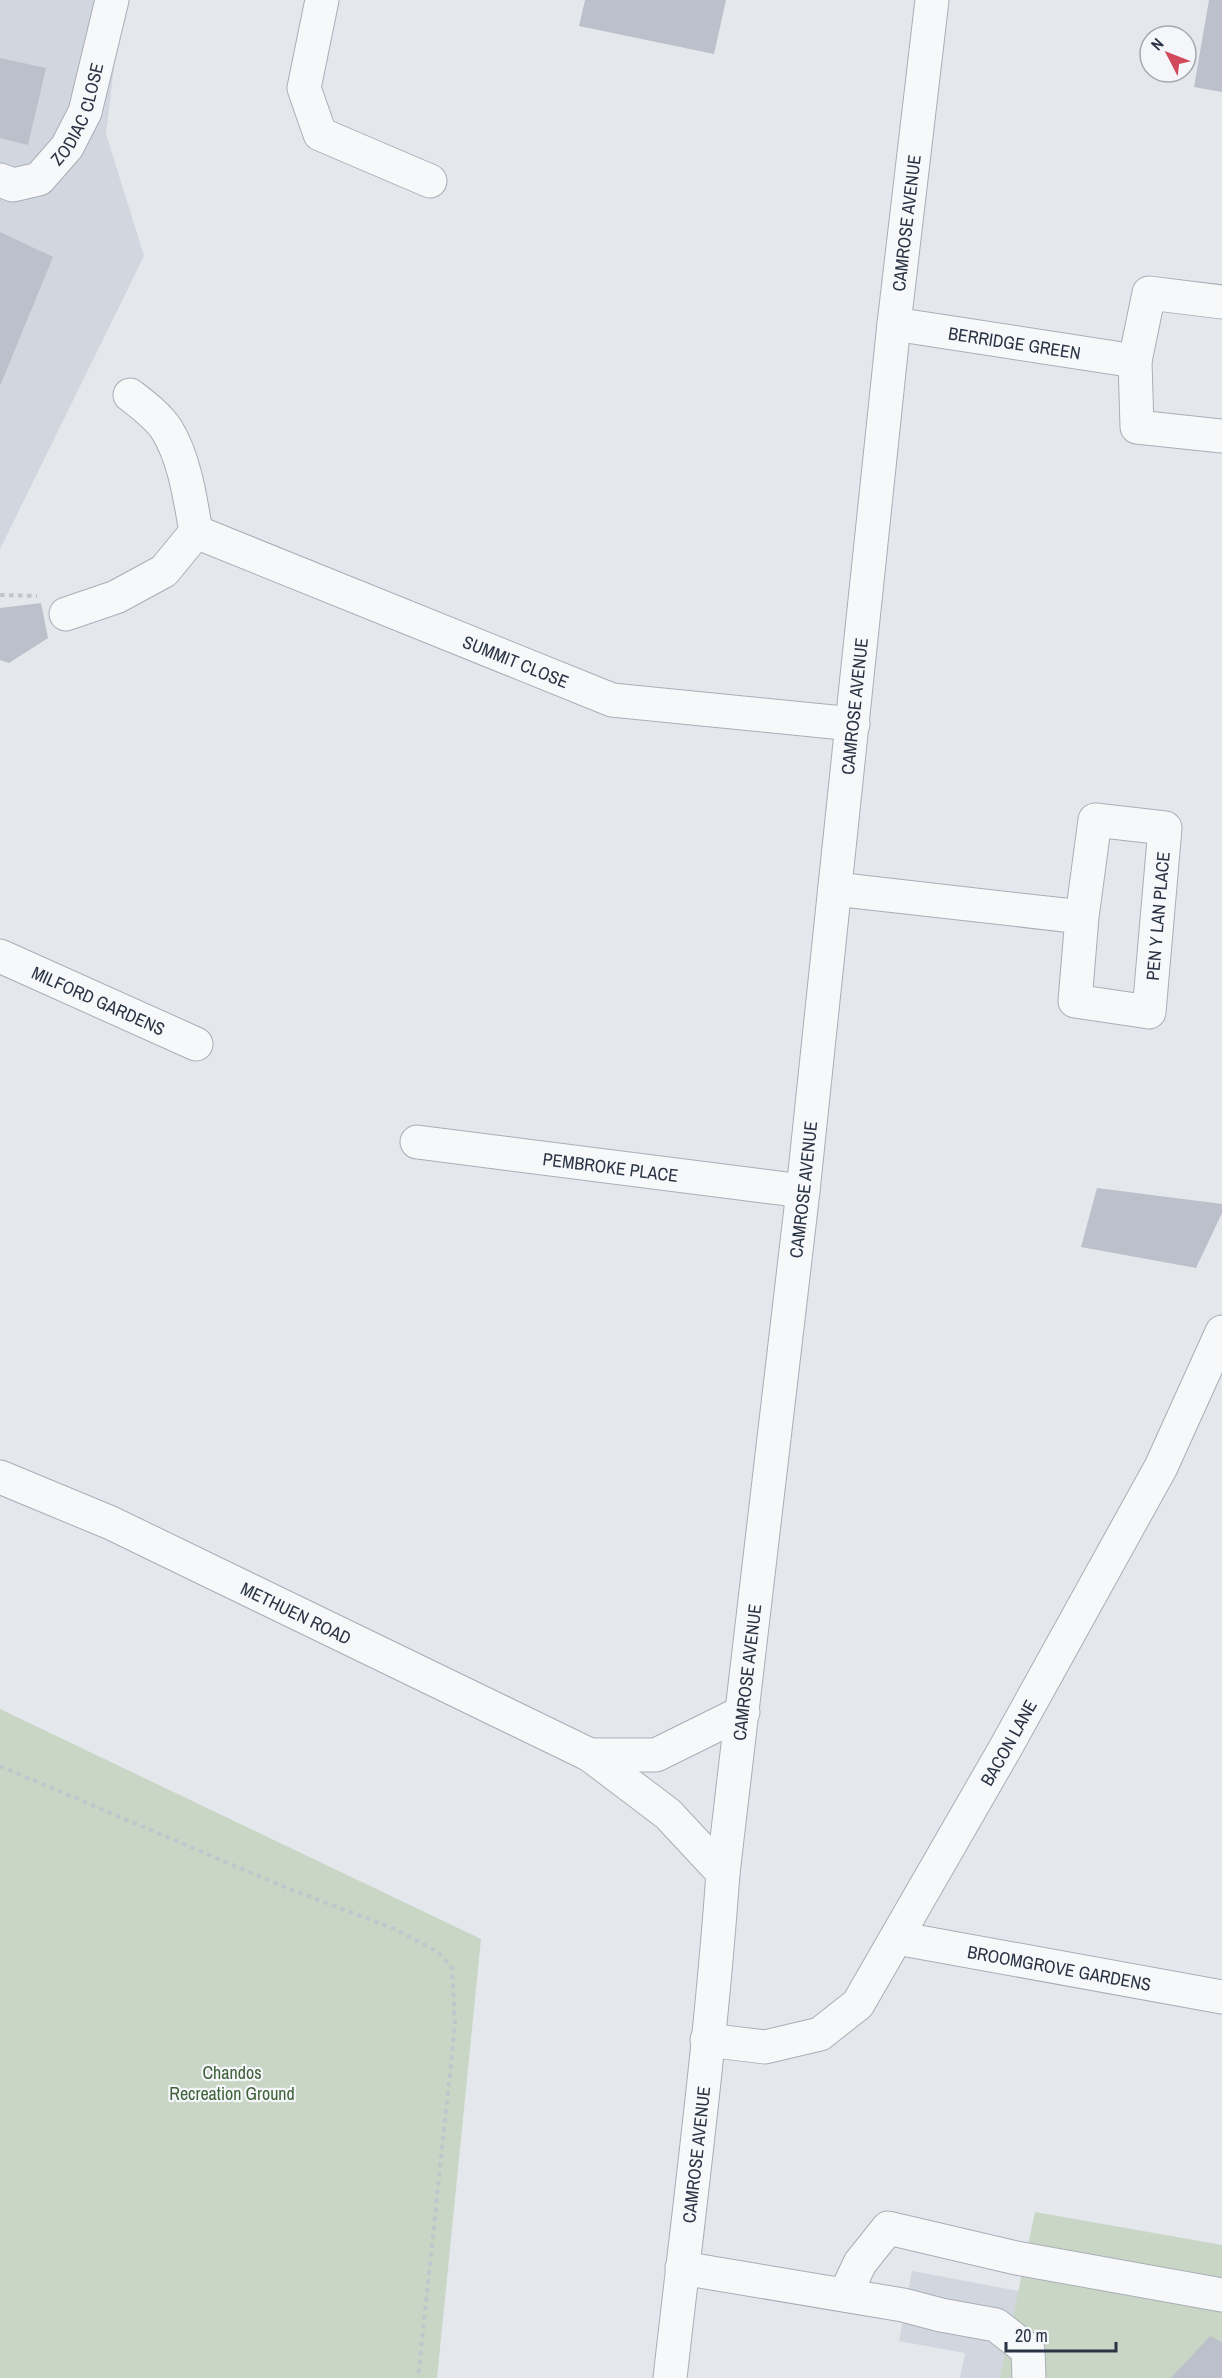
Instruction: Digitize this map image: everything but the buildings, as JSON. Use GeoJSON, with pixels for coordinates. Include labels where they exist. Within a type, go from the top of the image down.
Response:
{"type":"FeatureCollection","features":[{"type":"Feature","properties":{"kind":"street","name":"ZODIAC CLOSE"},"geometry":{"type":"LineString","coordinates":[[0,180],[13,185],[39,179],[68,147],[85,112],[111,0]]}},
{"type":"Feature","properties":{"kind":"street"},"geometry":{"type":"LineString","coordinates":[[322,0],[304,88],[320,134],[430,181]]}},
{"type":"Feature","properties":{"kind":"street","name":"CAMROSE AVENUE"},"geometry":{"type":"LineString","coordinates":[[670,2378],[694,2176],[723,1873],[803,1191],[894,324],[932,0]]}},
{"type":"Feature","properties":{"kind":"street"},"geometry":{"type":"LineString","coordinates":[[1222,302],[1149,293],[1135,361],[1137,427],[1222,436]]}},
{"type":"Feature","properties":{"kind":"street","name":"BERRIDGE GREEN"},"geometry":{"type":"LineString","coordinates":[[894,324],[1135,361]]}},
{"type":"Feature","properties":{"kind":"street"},"geometry":{"type":"LineString","coordinates":[[66,614],[116,597],[164,571],[196,532],[180,458],[166,429],[151,412],[130,395]]}},
{"type":"Feature","properties":{"kind":"street","name":"SUMMIT CLOSE"},"geometry":{"type":"LineString","coordinates":[[196,532],[612,700],[853,724]]}},
{"type":"Feature","properties":{"kind":"street","name":"PEN Y LAN PLACE"},"geometry":{"type":"LineString","coordinates":[[1095,820],[1165,828],[1149,1012],[1075,1001],[1082,917],[1095,820]]}},
{"type":"Feature","properties":{"kind":"street"},"geometry":{"type":"LineString","coordinates":[[835,889],[1082,917]]}},
{"type":"Feature","properties":{"kind":"street","name":"MILFORD GARDENS"},"geometry":{"type":"LineString","coordinates":[[0,956],[196,1044]]}},
{"type":"Feature","properties":{"kind":"street","name":"PEMBROKE PLACE"},"geometry":{"type":"LineString","coordinates":[[417,1142],[803,1191]]}},
{"type":"Feature","properties":{"kind":"street","name":"BACON LANE"},"geometry":{"type":"LineString","coordinates":[[707,2040],[765,2048],[820,2034],[858,2004],[1161,1467],[1222,1332]]}},
{"type":"Feature","properties":{"kind":"street","name":"METHUEN ROAD"},"geometry":{"type":"LineString","coordinates":[[0,1477],[111,1523],[590,1755],[668,1814],[723,1873]]}},
{"type":"Feature","properties":{"kind":"street","name":"METHUEN ROAD"},"geometry":{"type":"LineString","coordinates":[[590,1755],[656,1755],[743,1712]]}},
{"type":"Feature","properties":{"kind":"street","name":"BROOMGROVE GARDENS"},"geometry":{"type":"LineString","coordinates":[[897,1938],[1222,1997]]}},
{"type":"Feature","properties":{"kind":"street"},"geometry":{"type":"LineString","coordinates":[[845,2295],[860,2263],[888,2228],[1016,2258],[1222,2295]]}},
{"type":"Feature","properties":{"kind":"street"},"geometry":{"type":"LineString","coordinates":[[682,2268],[845,2295],[996,2325],[1028,2350],[1029,2378]]}},
{"type":"Feature","properties":{"kind":"path"},"geometry":{"type":"LineString","coordinates":[[0,1766],[276,1883],[395,1929],[438,1952],[452,1968],[455,2025],[418,2378]]}},
{"type":"Feature","properties":{"kind":"shaded area"},"geometry":{"type":"Polygon","coordinates":[[[0,0],[122,0],[106,134],[144,256],[0,549],[0,0]]]}},
{"type":"Feature","properties":{"kind":"shaded area"},"geometry":{"type":"Polygon","coordinates":[[[912,2271],[1222,2329],[1222,2378],[960,2378],[965,2353],[899,2341],[912,2271]]]}},
{"type":"Feature","properties":{"kind":"green space","name":"Chandos Recreation Ground"},"geometry":{"type":"Polygon","coordinates":[[[0,1709],[481,1939],[437,2378],[0,2378],[0,1709]]]}},
{"type":"Feature","properties":{"kind":"green space"},"geometry":{"type":"Polygon","coordinates":[[[1035,2212],[1222,2245],[1222,2378],[1000,2378],[1035,2212]]]}}]}
